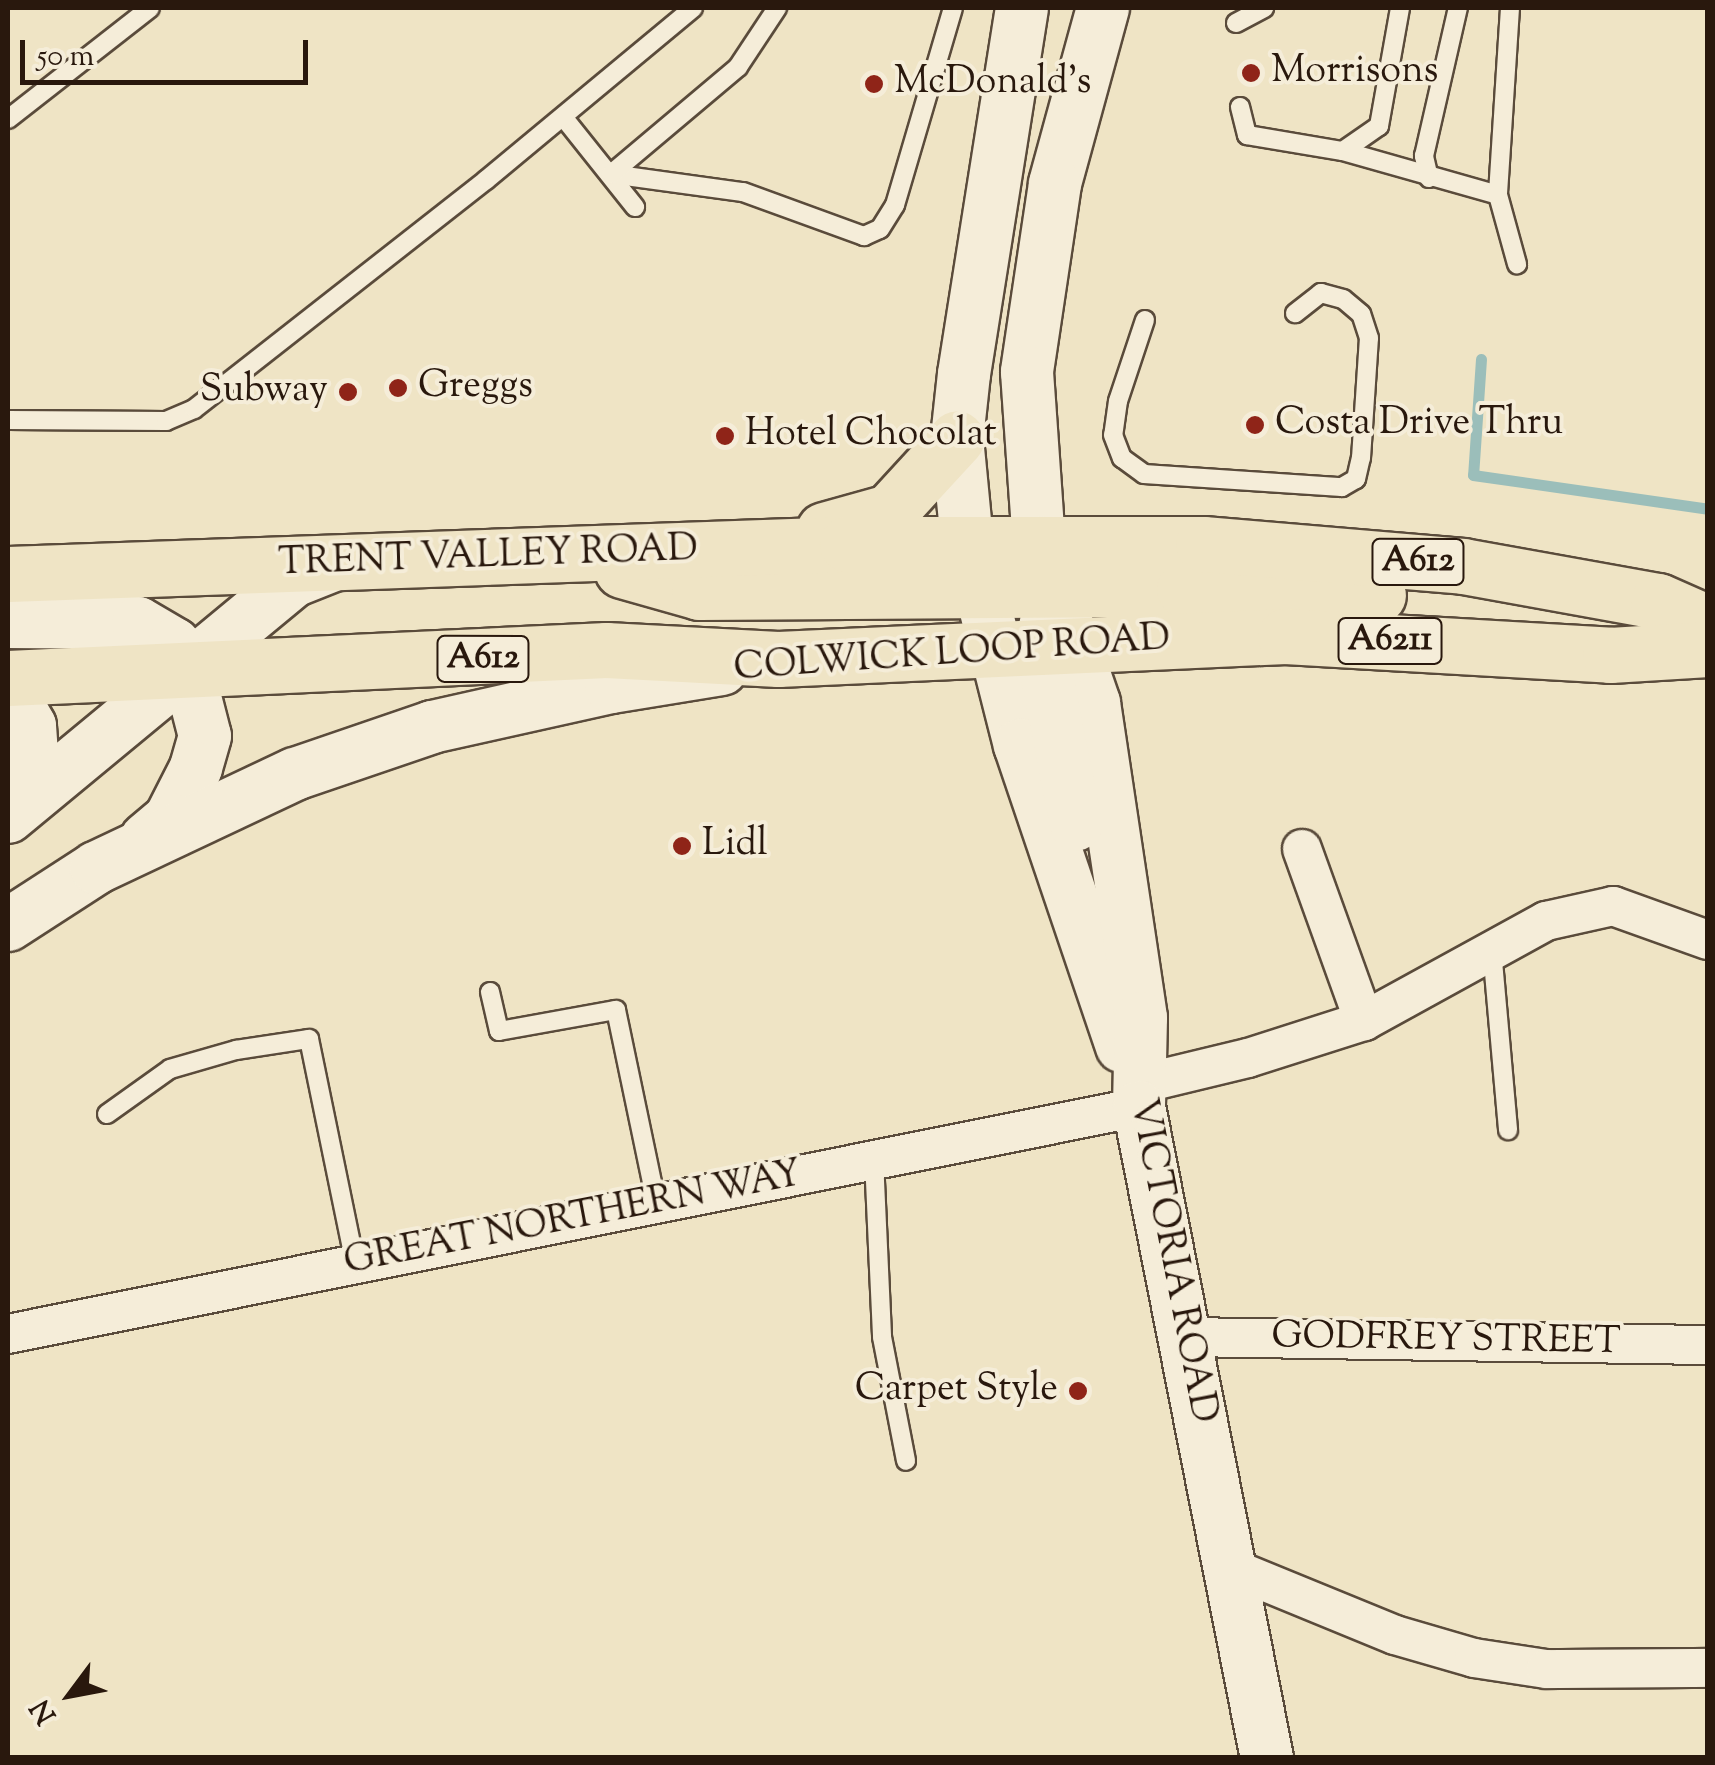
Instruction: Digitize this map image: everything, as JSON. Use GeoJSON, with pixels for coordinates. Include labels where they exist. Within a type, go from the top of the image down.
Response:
{"type":"FeatureCollection","features":[{"type":"Feature","properties":{"kind":"main road"},"geometry":{"type":"LineString","coordinates":[[758,548],[889,512],[957,438]]}},
{"type":"Feature","properties":{"kind":"main road","name":"A612"},"geometry":{"type":"LineString","coordinates":[[975,568],[1046,566],[1121,543],[1204,544],[1463,566],[1658,601],[1708,623]]}},
{"type":"Feature","properties":{"kind":"main road","name":"TRENT VALLEY ROAD"},"geometry":{"type":"LineString","coordinates":[[8,574],[758,548],[975,568]]}},
{"type":"Feature","properties":{"kind":"main road"},"geometry":{"type":"LineString","coordinates":[[572,556],[699,592],[975,568]]}},
{"type":"Feature","properties":{"kind":"main road"},"geometry":{"type":"LineString","coordinates":[[1046,566],[1474,602],[1708,638]]}},
{"type":"Feature","properties":{"kind":"main road","name":"COLWICK LOOP ROAD"},"geometry":{"type":"LineString","coordinates":[[778,659],[1285,636],[1610,656],[1708,649]]}},
{"type":"Feature","properties":{"kind":"main road","name":"A612"},"geometry":{"type":"LineString","coordinates":[[8,678],[606,650],[778,659]]}},
{"type":"Feature","properties":{"kind":"street"},"geometry":{"type":"LineString","coordinates":[[1022,8],[957,438],[975,568],[1036,646]]}},
{"type":"Feature","properties":{"kind":"street"},"geometry":{"type":"LineString","coordinates":[[1103,8],[1056,184],[1027,372],[1046,566],[1036,646],[1077,817],[1070,897],[1138,1096]]}},
{"type":"Feature","properties":{"kind":"street"},"geometry":{"type":"LineString","coordinates":[[8,817],[293,581],[336,564]]}},
{"type":"Feature","properties":{"kind":"street"},"geometry":{"type":"LineString","coordinates":[[8,622],[138,622],[174,644],[188,670],[205,736],[196,768],[170,819],[130,852]]}},
{"type":"Feature","properties":{"kind":"street","name":"VICTORIA ROAD"},"geometry":{"type":"LineString","coordinates":[[1036,646],[1094,703],[1141,1018],[1138,1096],[1267,1758]]}},
{"type":"Feature","properties":{"kind":"street","name":"COLWICK LOOP ROAD"},"geometry":{"type":"LineString","coordinates":[[8,924],[130,852],[296,774],[432,727],[610,687],[778,659]]}},
{"type":"Feature","properties":{"kind":"street"},"geometry":{"type":"LineString","coordinates":[[8,688],[30,726],[32,757],[8,802]]}},
{"type":"Feature","properties":{"kind":"street"},"geometry":{"type":"LineString","coordinates":[[1302,849],[1364,1021]]}},
{"type":"Feature","properties":{"kind":"street","name":"GREAT NORTHERN WAY"},"geometry":{"type":"LineString","coordinates":[[8,1334],[874,1159],[1138,1096],[1364,1021],[1546,921],[1614,906],[1708,940]]}},
{"type":"Feature","properties":{"kind":"street","name":"GODFREY STREET"},"geometry":{"type":"LineString","coordinates":[[1185,1337],[1708,1345]]}},
{"type":"Feature","properties":{"kind":"street"},"geometry":{"type":"LineString","coordinates":[[1230,1567],[1395,1635],[1474,1658],[1546,1668],[1708,1668]]}},
{"type":"Feature","properties":{"kind":"lane"},"geometry":{"type":"LineString","coordinates":[[8,119],[150,8]]}},
{"type":"Feature","properties":{"kind":"lane"},"geometry":{"type":"LineString","coordinates":[[8,420],[166,421],[194,410],[564,118],[694,8]]}},
{"type":"Feature","properties":{"kind":"lane"},"geometry":{"type":"LineString","coordinates":[[611,174],[738,66],[777,8]]}},
{"type":"Feature","properties":{"kind":"lane"},"geometry":{"type":"LineString","coordinates":[[611,174],[743,192],[864,236],[880,228],[895,205],[954,8]]}},
{"type":"Feature","properties":{"kind":"lane"},"geometry":{"type":"LineString","coordinates":[[1236,23],[1264,8]]}},
{"type":"Feature","properties":{"kind":"lane"},"geometry":{"type":"LineString","coordinates":[[1343,150],[1379,126],[1400,8]]}},
{"type":"Feature","properties":{"kind":"lane"},"geometry":{"type":"LineString","coordinates":[[1429,178],[1424,156],[1458,8]]}},
{"type":"Feature","properties":{"kind":"lane"},"geometry":{"type":"LineString","coordinates":[[1510,8],[1498,195],[1518,264]]}},
{"type":"Feature","properties":{"kind":"lane"},"geometry":{"type":"LineString","coordinates":[[1240,107],[1246,135],[1343,150],[1498,195]]}},
{"type":"Feature","properties":{"kind":"lane"},"geometry":{"type":"LineString","coordinates":[[564,118],[635,207]]}},
{"type":"Feature","properties":{"kind":"lane"},"geometry":{"type":"LineString","coordinates":[[1145,320],[1118,401],[1113,435],[1122,458],[1144,474],[1342,487],[1356,479],[1361,458],[1369,338],[1361,314],[1343,299],[1322,293],[1295,313]]}},
{"type":"Feature","properties":{"kind":"lane"},"geometry":{"type":"LineString","coordinates":[[1492,950],[1508,1130]]}},
{"type":"Feature","properties":{"kind":"lane"},"geometry":{"type":"LineString","coordinates":[[490,992],[499,1031],[616,1010],[656,1202]]}},
{"type":"Feature","properties":{"kind":"lane"},"geometry":{"type":"LineString","coordinates":[[107,1114],[170,1069],[236,1050],[309,1039],[356,1263]]}},
{"type":"Feature","properties":{"kind":"lane"},"geometry":{"type":"LineString","coordinates":[[874,1159],[882,1337],[906,1460]]}},
{"type":"Feature","properties":{"kind":"waterway"},"geometry":{"type":"LineString","coordinates":[[1481,359],[1473,475],[1708,509]]}},
{"type":"Feature","properties":{"kind":"place","name":"Morrisons"},"geometry":{"type":"Point","coordinates":[1251,73]}},
{"type":"Feature","properties":{"kind":"place","name":"McDonald's"},"geometry":{"type":"Point","coordinates":[874,84]}},
{"type":"Feature","properties":{"kind":"place","name":"Greggs"},"geometry":{"type":"Point","coordinates":[398,388]}},
{"type":"Feature","properties":{"kind":"place","name":"Subway"},"geometry":{"type":"Point","coordinates":[348,392]}},
{"type":"Feature","properties":{"kind":"place","name":"Costa Drive Thru"},"geometry":{"type":"Point","coordinates":[1255,425]}},
{"type":"Feature","properties":{"kind":"place","name":"Hotel Chocolat"},"geometry":{"type":"Point","coordinates":[725,436]}},
{"type":"Feature","properties":{"kind":"place","name":"Lidl"},"geometry":{"type":"Point","coordinates":[682,846]}},
{"type":"Feature","properties":{"kind":"place","name":"Carpet Style"},"geometry":{"type":"Point","coordinates":[1078,1391]}}]}
